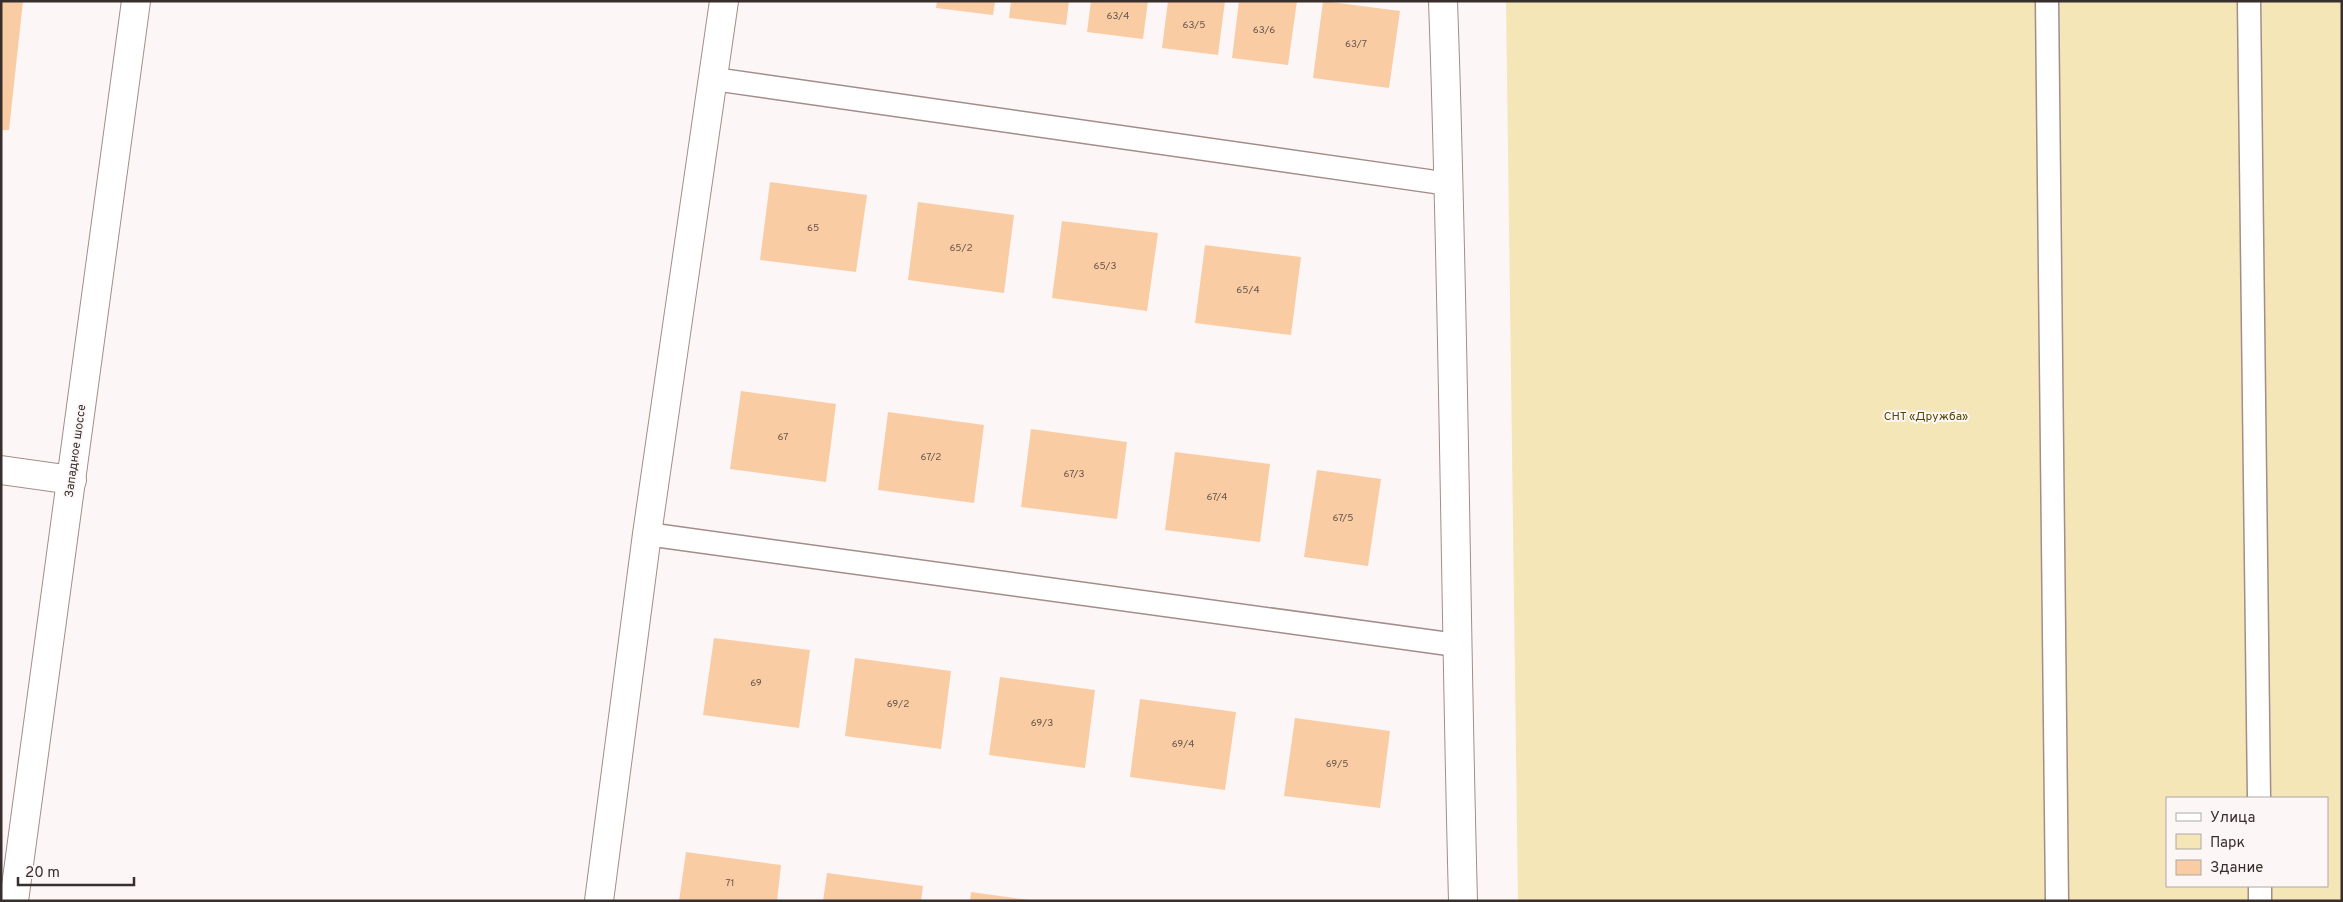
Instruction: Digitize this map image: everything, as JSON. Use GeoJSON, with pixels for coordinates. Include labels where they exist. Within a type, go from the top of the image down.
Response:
{"type":"FeatureCollection","features":[{"type":"Feature","properties":{"kind":"street","name":"Западное шоссе"},"geometry":{"type":"LineString","coordinates":[[14,901],[136,1]]}},
{"type":"Feature","properties":{"kind":"street"},"geometry":{"type":"LineString","coordinates":[[599,901],[647,534],[724,1]]}},
{"type":"Feature","properties":{"kind":"street"},"geometry":{"type":"LineString","coordinates":[[1443,1],[1449,184],[1456,645],[1463,901]]}},
{"type":"Feature","properties":{"kind":"street"},"geometry":{"type":"LineString","coordinates":[[1,470],[72,480]]}},
{"type":"Feature","properties":{"kind":"lane"},"geometry":{"type":"LineString","coordinates":[[2047,1],[2057,901]]}},
{"type":"Feature","properties":{"kind":"lane"},"geometry":{"type":"LineString","coordinates":[[2249,1],[2259,797]]}},
{"type":"Feature","properties":{"kind":"lane"},"geometry":{"type":"LineString","coordinates":[[714,79],[1449,184]]}},
{"type":"Feature","properties":{"kind":"lane"},"geometry":{"type":"LineString","coordinates":[[647,534],[1456,645]]}},
{"type":"Feature","properties":{"kind":"lane"},"geometry":{"type":"LineString","coordinates":[[2260,887],[2260,901]]}},
{"type":"Feature","properties":{"kind":"green space","name":"СНТ «Дружба»"},"geometry":{"type":"Polygon","coordinates":[[[1506,1],[2342,1],[2342,901],[1518,901],[1506,1]]]}},
{"type":"Feature","properties":{"kind":"building"},"geometry":{"type":"Polygon","coordinates":[[[1,1],[23,1],[9,130],[1,130],[1,1]]]}},
{"type":"Feature","properties":{"kind":"building"},"geometry":{"type":"Polygon","coordinates":[[[937,1],[995,1],[993,15],[936,8],[937,1]]]}},
{"type":"Feature","properties":{"kind":"building"},"geometry":{"type":"Polygon","coordinates":[[[1011,1],[1069,1],[1066,25],[1009,18],[1011,1]]]}},
{"type":"Feature","properties":{"kind":"building"},"geometry":{"type":"Polygon","coordinates":[[[1091,1],[1148,1],[1143,39],[1087,32],[1091,1]]]}},
{"type":"Feature","properties":{"kind":"building"},"geometry":{"type":"Polygon","coordinates":[[[1168,1],[1225,1],[1218,55],[1162,48],[1168,1]]]}},
{"type":"Feature","properties":{"kind":"building"},"geometry":{"type":"Polygon","coordinates":[[[1239,1],[1297,1],[1288,65],[1232,58],[1239,1]]]}},
{"type":"Feature","properties":{"kind":"building"},"geometry":{"type":"Polygon","coordinates":[[[1323,1],[1400,11],[1389,88],[1313,78],[1323,1]]]}},
{"type":"Feature","properties":{"kind":"building"},"geometry":{"type":"Polygon","coordinates":[[[770,182],[867,195],[856,272],[760,260],[770,182]]]}},
{"type":"Feature","properties":{"kind":"building"},"geometry":{"type":"Polygon","coordinates":[[[918,202],[1014,215],[1004,293],[908,280],[918,202]]]}},
{"type":"Feature","properties":{"kind":"building"},"geometry":{"type":"Polygon","coordinates":[[[1062,221],[1158,233],[1147,311],[1052,298],[1062,221]]]}},
{"type":"Feature","properties":{"kind":"building"},"geometry":{"type":"Polygon","coordinates":[[[1205,245],[1301,257],[1291,335],[1195,323],[1205,245]]]}},
{"type":"Feature","properties":{"kind":"building"},"geometry":{"type":"Polygon","coordinates":[[[741,391],[836,404],[826,482],[730,469],[741,391]]]}},
{"type":"Feature","properties":{"kind":"building"},"geometry":{"type":"Polygon","coordinates":[[[888,412],[984,425],[974,503],[878,490],[888,412]]]}},
{"type":"Feature","properties":{"kind":"building"},"geometry":{"type":"Polygon","coordinates":[[[1031,429],[1127,442],[1117,519],[1021,507],[1031,429]]]}},
{"type":"Feature","properties":{"kind":"building"},"geometry":{"type":"Polygon","coordinates":[[[1175,452],[1270,464],[1260,542],[1165,530],[1175,452]]]}},
{"type":"Feature","properties":{"kind":"building"},"geometry":{"type":"Polygon","coordinates":[[[1317,470],[1381,479],[1368,566],[1304,557],[1317,470]]]}},
{"type":"Feature","properties":{"kind":"building"},"geometry":{"type":"Polygon","coordinates":[[[714,638],[810,650],[799,728],[703,715],[714,638]]]}},
{"type":"Feature","properties":{"kind":"building"},"geometry":{"type":"Polygon","coordinates":[[[855,658],[951,671],[941,749],[845,736],[855,658]]]}},
{"type":"Feature","properties":{"kind":"building"},"geometry":{"type":"Polygon","coordinates":[[[1000,677],[1095,690],[1085,768],[989,755],[1000,677]]]}},
{"type":"Feature","properties":{"kind":"building"},"geometry":{"type":"Polygon","coordinates":[[[1140,699],[1236,712],[1225,790],[1130,777],[1140,699]]]}},
{"type":"Feature","properties":{"kind":"building"},"geometry":{"type":"Polygon","coordinates":[[[1295,718],[1390,731],[1380,808],[1284,796],[1295,718]]]}},
{"type":"Feature","properties":{"kind":"building"},"geometry":{"type":"Polygon","coordinates":[[[686,852],[781,865],[777,901],[679,901],[686,852]]]}},
{"type":"Feature","properties":{"kind":"building"},"geometry":{"type":"Polygon","coordinates":[[[827,873],[923,886],[921,901],[823,901],[827,873]]]}},
{"type":"Feature","properties":{"kind":"building"},"geometry":{"type":"Polygon","coordinates":[[[971,892],[1029,900],[1029,901],[970,901],[971,892]]]}}]}
